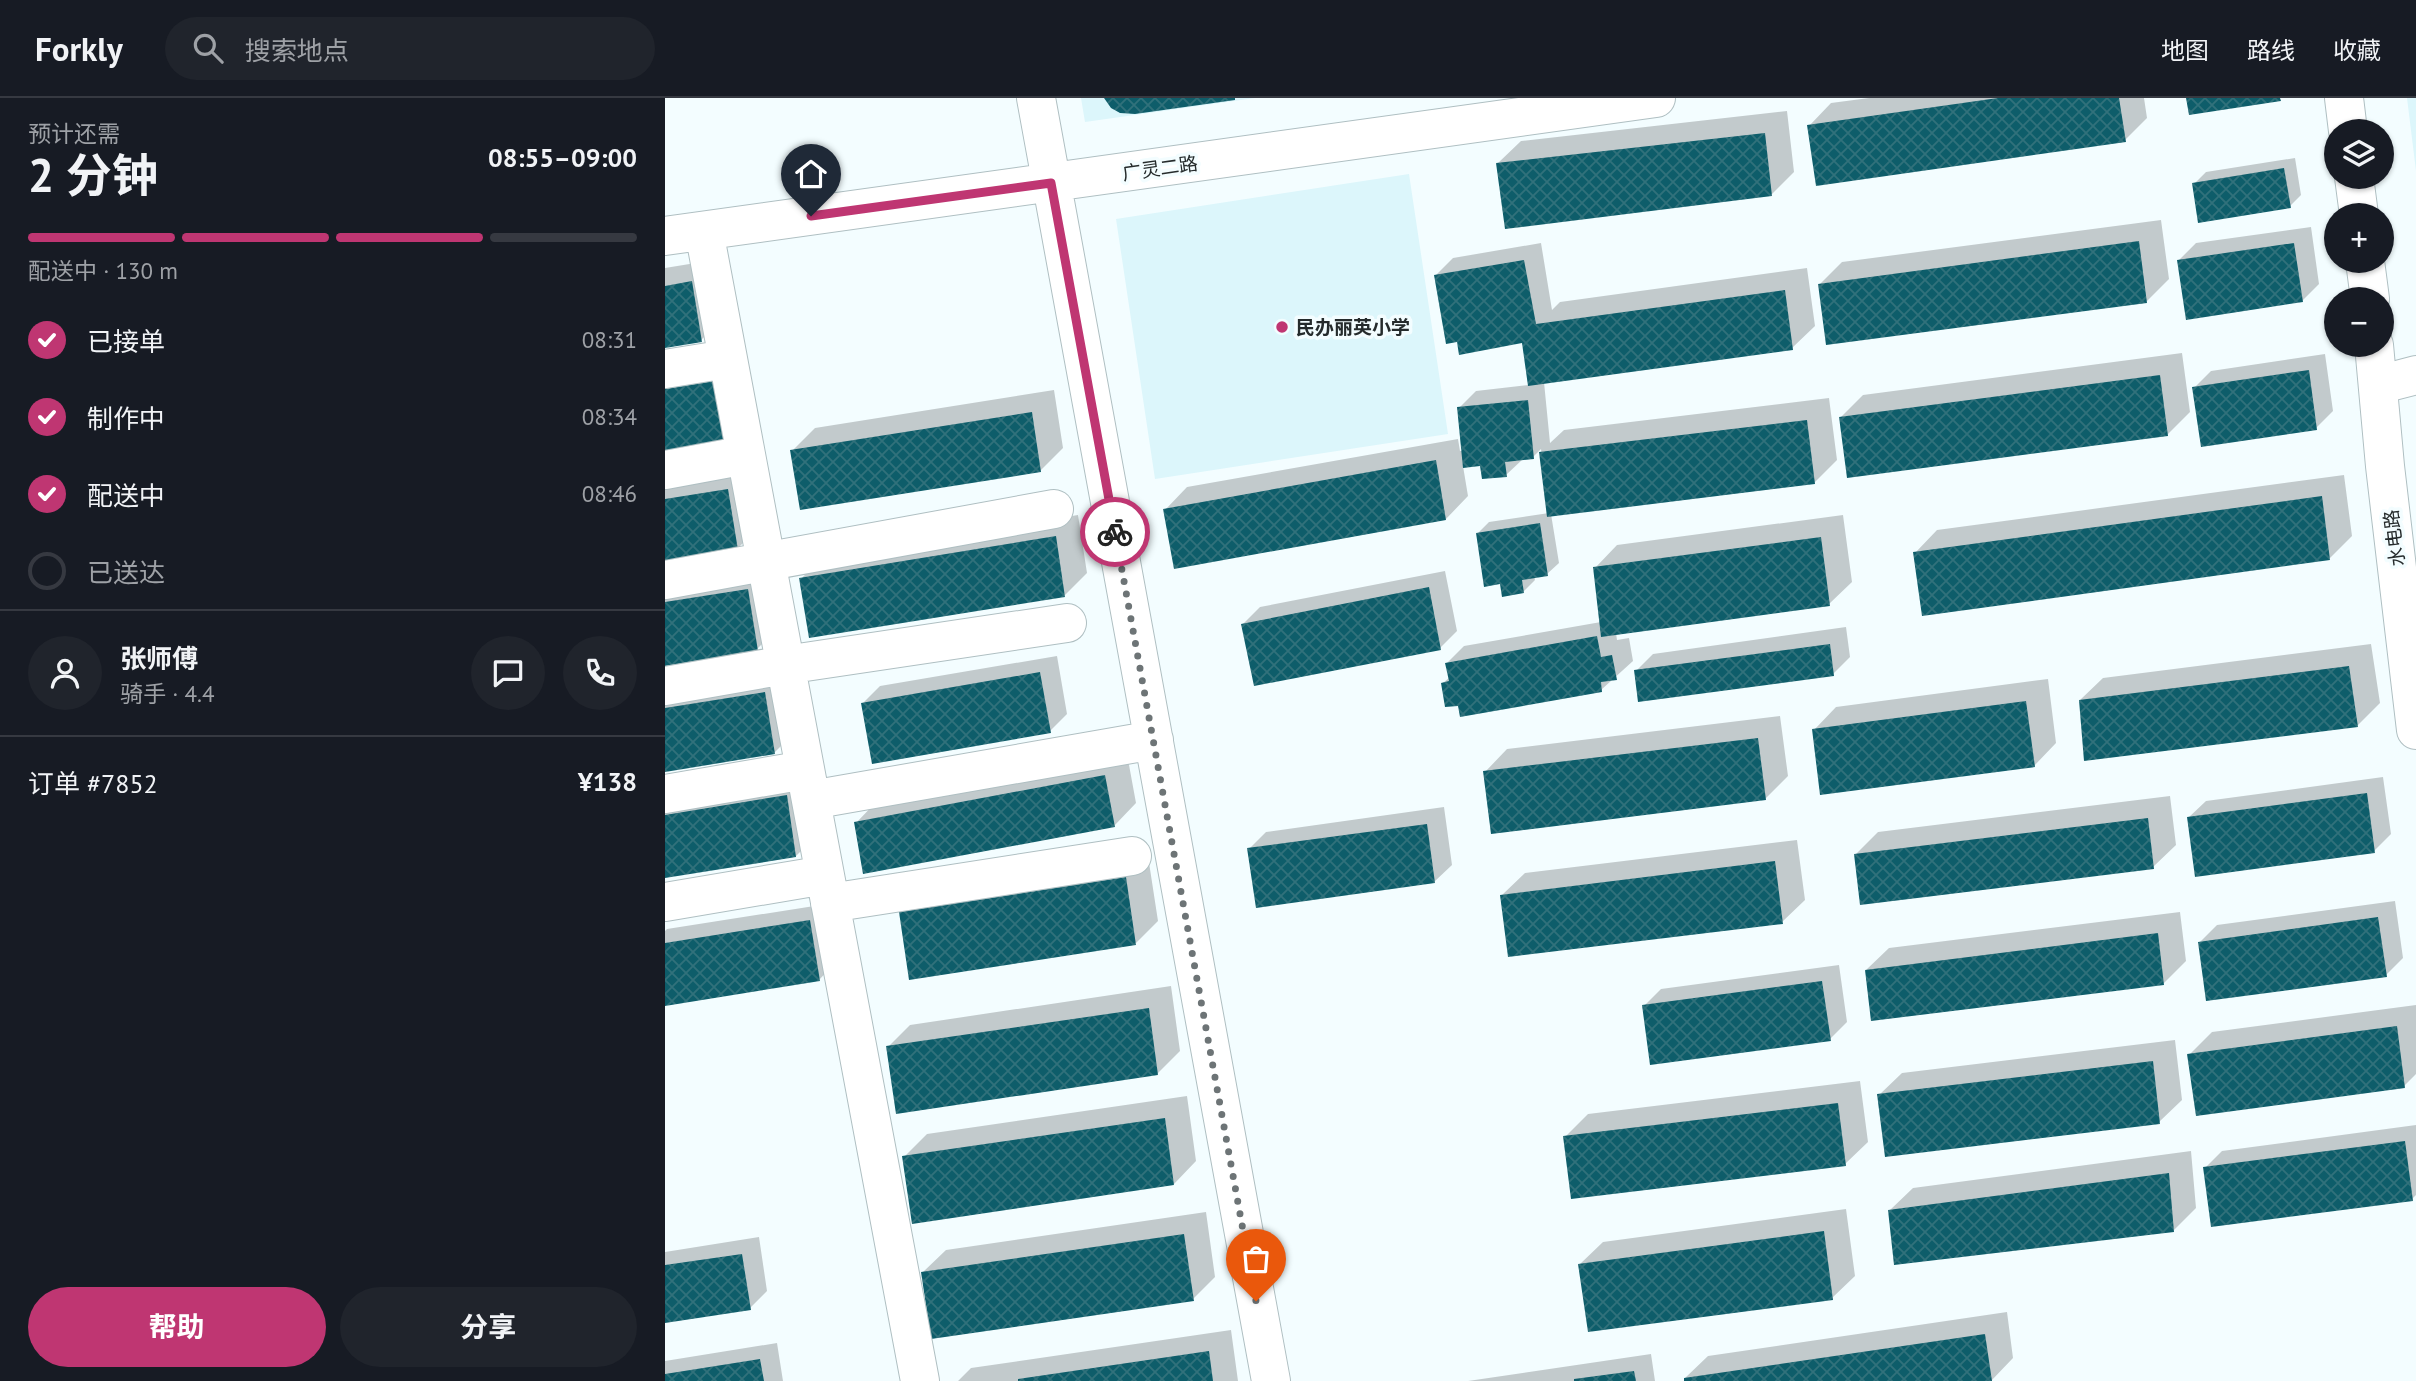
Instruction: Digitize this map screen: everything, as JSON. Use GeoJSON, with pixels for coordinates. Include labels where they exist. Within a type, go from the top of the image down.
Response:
{"type":"FeatureCollection","features":[{"type":"Feature","properties":{"kind":"street"},"geometry":{"type":"LineString","coordinates":[[1036,98],[1271,1381]]}},
{"type":"Feature","properties":{"kind":"street","name":"广灵二路"},"geometry":{"type":"LineString","coordinates":[[665,236],[1656,98]]}},
{"type":"Feature","properties":{"kind":"street"},"geometry":{"type":"LineString","coordinates":[[2344,98],[2347,119]]}},
{"type":"Feature","properties":{"kind":"street"},"geometry":{"type":"LineString","coordinates":[[703,231],[920,1381]]}},
{"type":"Feature","properties":{"kind":"street","name":"水电路"},"geometry":{"type":"LineString","coordinates":[[2375,357],[2416,730]]}},
{"type":"Feature","properties":{"kind":"street"},"geometry":{"type":"LineString","coordinates":[[665,369],[727,359]]}},
{"type":"Feature","properties":{"kind":"street"},"geometry":{"type":"LineString","coordinates":[[2378,385],[2416,375]]}},
{"type":"Feature","properties":{"kind":"street"},"geometry":{"type":"LineString","coordinates":[[665,470],[746,455]]}},
{"type":"Feature","properties":{"kind":"street"},"geometry":{"type":"LineString","coordinates":[[665,580],[1054,509]]}},
{"type":"Feature","properties":{"kind":"street"},"geometry":{"type":"LineString","coordinates":[[665,686],[785,665],[1067,623]]}},
{"type":"Feature","properties":{"kind":"street"},"geometry":{"type":"LineString","coordinates":[[665,794],[808,785],[1153,740]]}},
{"type":"Feature","properties":{"kind":"street"},"geometry":{"type":"LineString","coordinates":[[665,902],[828,889],[1132,856]]}},
{"type":"Feature","properties":{"kind":"shaded area"},"geometry":{"type":"Polygon","coordinates":[[[1081,98],[1255,98],[1085,122],[1081,98]]]}},
{"type":"Feature","properties":{"kind":"shaded area"},"geometry":{"type":"Polygon","coordinates":[[[2407,98],[2416,98],[2416,171],[2407,98]]]}},
{"type":"Feature","properties":{"kind":"shaded area","name":"民办丽英小学"},"geometry":{"type":"Polygon","coordinates":[[[1409,174],[1448,434],[1155,479],[1116,219],[1409,174]]]}},
{"type":"Feature","properties":{"kind":"building"},"geometry":{"type":"Polygon","coordinates":[[[1104,98],[1235,100],[1135,114],[1120,113],[1111,108],[1104,98]]]}},
{"type":"Feature","properties":{"kind":"building"},"geometry":{"type":"Polygon","coordinates":[[[1998,98],[2119,98],[2126,142],[1816,186],[1807,125],[1998,98]]]}},
{"type":"Feature","properties":{"kind":"building"},"geometry":{"type":"Polygon","coordinates":[[[2186,98],[2280,98],[2281,101],[2189,115],[2186,98]]]}},
{"type":"Feature","properties":{"kind":"building"},"geometry":{"type":"Polygon","coordinates":[[[1765,133],[1772,196],[1505,229],[1496,163],[1765,133]]]}},
{"type":"Feature","properties":{"kind":"building"},"geometry":{"type":"Polygon","coordinates":[[[2284,168],[2291,208],[2198,223],[2192,183],[2284,168]]]}},
{"type":"Feature","properties":{"kind":"building"},"geometry":{"type":"Polygon","coordinates":[[[2139,241],[2147,303],[1826,345],[1818,284],[2139,241]]]}},
{"type":"Feature","properties":{"kind":"building"},"geometry":{"type":"Polygon","coordinates":[[[2294,243],[2303,302],[2186,320],[2177,260],[2294,243]]]}},
{"type":"Feature","properties":{"kind":"building"},"geometry":{"type":"Polygon","coordinates":[[[1524,260],[1536,324],[1785,290],[1793,350],[1528,386],[1522,343],[1459,355],[1457,342],[1446,344],[1434,275],[1524,260]]]}},
{"type":"Feature","properties":{"kind":"building"},"geometry":{"type":"Polygon","coordinates":[[[692,281],[702,342],[665,348],[665,286],[692,281]]]}},
{"type":"Feature","properties":{"kind":"building"},"geometry":{"type":"Polygon","coordinates":[[[2309,370],[2317,430],[2201,447],[2192,387],[2309,370]]]}},
{"type":"Feature","properties":{"kind":"building"},"geometry":{"type":"Polygon","coordinates":[[[2160,375],[2168,436],[1847,478],[1839,417],[2160,375]]]}},
{"type":"Feature","properties":{"kind":"building"},"geometry":{"type":"Polygon","coordinates":[[[714,381],[724,442],[665,452],[665,389],[714,381]]]}},
{"type":"Feature","properties":{"kind":"building"},"geometry":{"type":"Polygon","coordinates":[[[1528,400],[1534,459],[1505,462],[1507,477],[1482,479],[1480,466],[1463,468],[1457,407],[1528,400]]]}},
{"type":"Feature","properties":{"kind":"building"},"geometry":{"type":"Polygon","coordinates":[[[1032,412],[1041,472],[800,510],[790,450],[1032,412]]]}},
{"type":"Feature","properties":{"kind":"building"},"geometry":{"type":"Polygon","coordinates":[[[1807,420],[1815,484],[1547,517],[1539,452],[1807,420]]]}},
{"type":"Feature","properties":{"kind":"building"},"geometry":{"type":"Polygon","coordinates":[[[1436,460],[1446,520],[1174,569],[1163,509],[1436,460]]]}},
{"type":"Feature","properties":{"kind":"building"},"geometry":{"type":"Polygon","coordinates":[[[728,489],[738,550],[665,562],[665,499],[728,489]]]}},
{"type":"Feature","properties":{"kind":"building"},"geometry":{"type":"Polygon","coordinates":[[[2322,496],[2330,560],[1922,616],[1913,552],[2322,496]]]}},
{"type":"Feature","properties":{"kind":"building"},"geometry":{"type":"Polygon","coordinates":[[[1540,523],[1548,576],[1522,580],[1524,593],[1502,597],[1500,584],[1484,587],[1476,533],[1540,523]]]}},
{"type":"Feature","properties":{"kind":"building"},"geometry":{"type":"Polygon","coordinates":[[[1056,536],[1065,597],[809,638],[799,578],[1056,536]]]}},
{"type":"Feature","properties":{"kind":"building"},"geometry":{"type":"Polygon","coordinates":[[[1821,537],[1830,606],[1601,637],[1593,567],[1821,537]]]}},
{"type":"Feature","properties":{"kind":"building"},"geometry":{"type":"Polygon","coordinates":[[[1429,587],[1441,650],[1254,686],[1241,624],[1429,587]]]}},
{"type":"Feature","properties":{"kind":"building"},"geometry":{"type":"Polygon","coordinates":[[[748,589],[758,651],[665,666],[665,602],[748,589]]]}},
{"type":"Feature","properties":{"kind":"building"},"geometry":{"type":"Polygon","coordinates":[[[1597,636],[1601,657],[1612,655],[1617,680],[1601,682],[1602,692],[1460,717],[1458,706],[1445,707],[1441,683],[1449,681],[1445,663],[1597,636]]]}},
{"type":"Feature","properties":{"kind":"building"},"geometry":{"type":"Polygon","coordinates":[[[1830,644],[1834,676],[1638,702],[1634,670],[1830,644]]]}},
{"type":"Feature","properties":{"kind":"building"},"geometry":{"type":"Polygon","coordinates":[[[2349,666],[2358,727],[2084,761],[2079,700],[2349,666]]]}},
{"type":"Feature","properties":{"kind":"building"},"geometry":{"type":"Polygon","coordinates":[[[1040,672],[1051,733],[872,764],[861,703],[1040,672]]]}},
{"type":"Feature","properties":{"kind":"building"},"geometry":{"type":"Polygon","coordinates":[[[765,692],[775,754],[665,772],[665,708],[765,692]]]}},
{"type":"Feature","properties":{"kind":"building"},"geometry":{"type":"Polygon","coordinates":[[[2026,701],[2035,767],[1820,795],[1812,729],[2026,701]]]}},
{"type":"Feature","properties":{"kind":"building"},"geometry":{"type":"Polygon","coordinates":[[[1758,738],[1766,800],[1491,834],[1483,771],[1758,738]]]}},
{"type":"Feature","properties":{"kind":"building"},"geometry":{"type":"Polygon","coordinates":[[[1105,775],[1115,827],[863,874],[854,822],[1105,775]]]}},
{"type":"Feature","properties":{"kind":"building"},"geometry":{"type":"Polygon","coordinates":[[[2367,793],[2375,853],[2195,877],[2187,817],[2367,793]]]}},
{"type":"Feature","properties":{"kind":"building"},"geometry":{"type":"Polygon","coordinates":[[[787,795],[796,857],[665,878],[665,815],[787,795]]]}},
{"type":"Feature","properties":{"kind":"building"},"geometry":{"type":"Polygon","coordinates":[[[2148,818],[2154,869],[1860,905],[1854,854],[2148,818]]]}},
{"type":"Feature","properties":{"kind":"building"},"geometry":{"type":"Polygon","coordinates":[[[1427,824],[1435,883],[1256,908],[1247,848],[1427,824]]]}},
{"type":"Feature","properties":{"kind":"building"},"geometry":{"type":"Polygon","coordinates":[[[1775,861],[1783,924],[1508,957],[1500,895],[1775,861]]]}},
{"type":"Feature","properties":{"kind":"building"},"geometry":{"type":"Polygon","coordinates":[[[1126,877],[1136,945],[909,980],[899,912],[1126,877]]]}},
{"type":"Feature","properties":{"kind":"building"},"geometry":{"type":"Polygon","coordinates":[[[2378,917],[2387,977],[2206,1001],[2198,942],[2378,917]]]}},
{"type":"Feature","properties":{"kind":"building"},"geometry":{"type":"Polygon","coordinates":[[[810,920],[820,981],[665,1006],[665,943],[810,920]]]}},
{"type":"Feature","properties":{"kind":"building"},"geometry":{"type":"Polygon","coordinates":[[[2158,933],[2164,985],[1871,1021],[1865,970],[2158,933]]]}},
{"type":"Feature","properties":{"kind":"building"},"geometry":{"type":"Polygon","coordinates":[[[1822,981],[1831,1041],[1650,1065],[1642,1005],[1822,981]]]}},
{"type":"Feature","properties":{"kind":"building"},"geometry":{"type":"Polygon","coordinates":[[[1149,1008],[1158,1075],[896,1114],[886,1046],[1149,1008]]]}},
{"type":"Feature","properties":{"kind":"building"},"geometry":{"type":"Polygon","coordinates":[[[2397,1026],[2405,1088],[2196,1116],[2187,1054],[2397,1026]]]}},
{"type":"Feature","properties":{"kind":"building"},"geometry":{"type":"Polygon","coordinates":[[[2153,1061],[2160,1124],[1885,1157],[1877,1094],[2153,1061]]]}},
{"type":"Feature","properties":{"kind":"building"},"geometry":{"type":"Polygon","coordinates":[[[1838,1103],[1846,1166],[1571,1199],[1563,1136],[1838,1103]]]}},
{"type":"Feature","properties":{"kind":"building"},"geometry":{"type":"Polygon","coordinates":[[[1165,1118],[1174,1185],[912,1224],[902,1156],[1165,1118]]]}},
{"type":"Feature","properties":{"kind":"building"},"geometry":{"type":"Polygon","coordinates":[[[2405,1141],[2413,1201],[2211,1227],[2203,1167],[2405,1141]]]}},
{"type":"Feature","properties":{"kind":"building"},"geometry":{"type":"Polygon","coordinates":[[[2169,1173],[2174,1232],[1894,1265],[1888,1210],[2169,1173]]]}},
{"type":"Feature","properties":{"kind":"building"},"geometry":{"type":"Polygon","coordinates":[[[1824,1231],[1833,1300],[1588,1332],[1578,1264],[1824,1231]]]}},
{"type":"Feature","properties":{"kind":"building"},"geometry":{"type":"Polygon","coordinates":[[[1184,1234],[1194,1301],[931,1339],[921,1272],[1184,1234]]]}},
{"type":"Feature","properties":{"kind":"building"},"geometry":{"type":"Polygon","coordinates":[[[742,1254],[751,1310],[665,1323],[665,1265],[742,1254]]]}},
{"type":"Feature","properties":{"kind":"building"},"geometry":{"type":"Polygon","coordinates":[[[1985,1334],[1992,1381],[1684,1381],[1684,1378],[1985,1334]]]}},
{"type":"Feature","properties":{"kind":"building"},"geometry":{"type":"Polygon","coordinates":[[[1209,1351],[1213,1381],[1018,1381],[1018,1379],[1209,1351]]]}},
{"type":"Feature","properties":{"kind":"building"},"geometry":{"type":"Polygon","coordinates":[[[760,1359],[764,1381],[665,1381],[665,1374],[760,1359]]]}},
{"type":"Feature","properties":{"kind":"building"},"geometry":{"type":"Polygon","coordinates":[[[1634,1371],[1636,1381],[1574,1381],[1574,1379],[1634,1371]]]}},
{"type":"Feature","properties":{"kind":"way so far"},"geometry":{"type":"LineString","coordinates":[[1115,532],[1256,1301]]}},
{"type":"Feature","properties":{"kind":"place","name":"民办丽英小学"},"geometry":{"type":"Point","coordinates":[1282,327]}},
{"type":"Feature","properties":{"kind":"route"},"geometry":{"type":"LineString","coordinates":[[811,216],[1051,183],[1115,532]]}}]}
